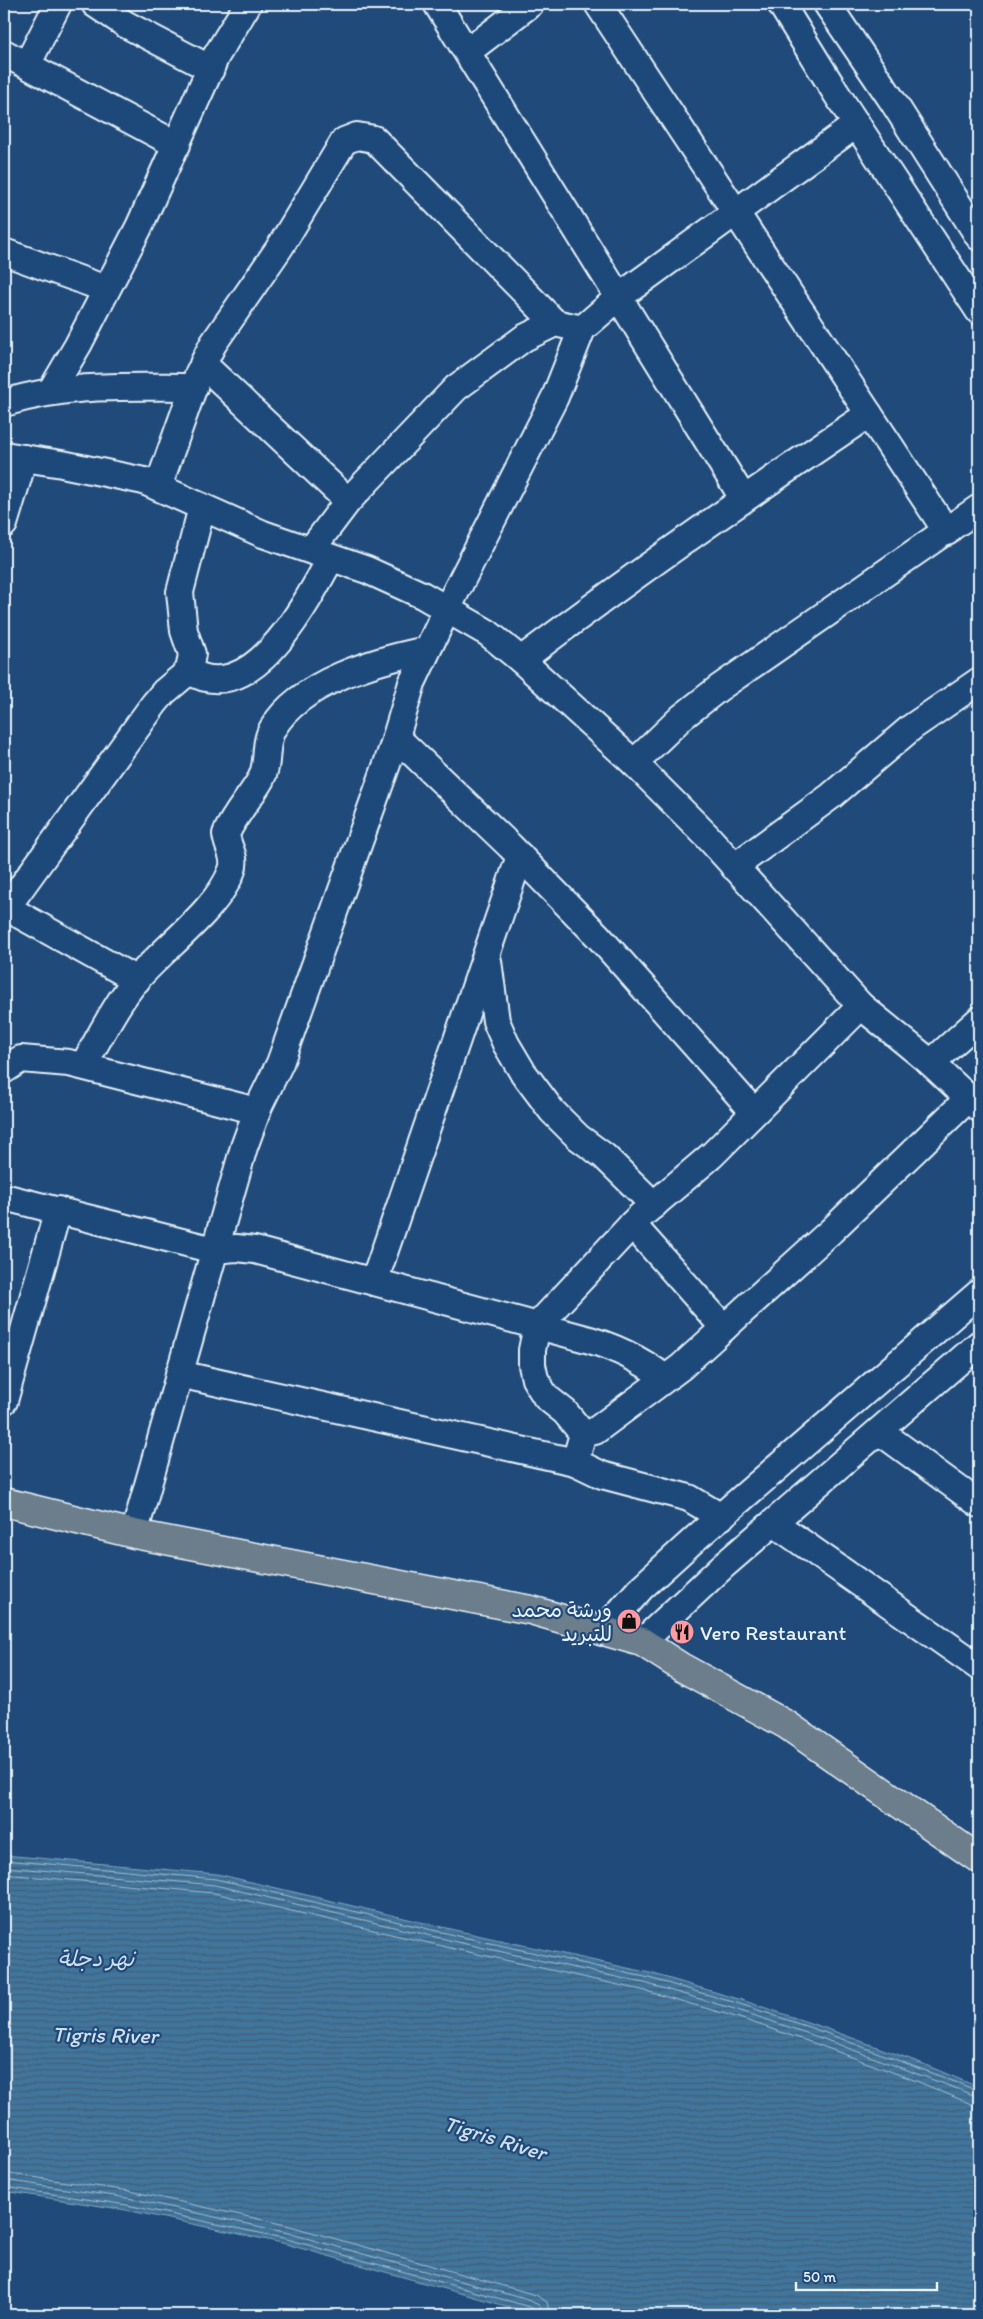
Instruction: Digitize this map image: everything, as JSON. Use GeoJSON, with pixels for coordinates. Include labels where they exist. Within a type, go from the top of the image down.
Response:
{"type":"FeatureCollection","features":[{"type":"Feature","properties":{"kind":"main road"},"geometry":{"type":"LineString","coordinates":[[4,1502],[134,1534],[531,1610],[642,1642],[681,1667],[787,1725],[979,1859]]}},
{"type":"Feature","properties":{"kind":"street"},"geometry":{"type":"LineString","coordinates":[[27,65],[58,4]]}},
{"type":"Feature","properties":{"kind":"street"},"geometry":{"type":"LineString","coordinates":[[94,4],[125,24],[210,69]]}},
{"type":"Feature","properties":{"kind":"street"},"geometry":{"type":"LineString","coordinates":[[51,391],[78,345],[139,227],[210,69],[248,4]]}},
{"type":"Feature","properties":{"kind":"street"},"geometry":{"type":"LineString","coordinates":[[437,4],[743,498]]}},
{"type":"Feature","properties":{"kind":"street"},"geometry":{"type":"LineString","coordinates":[[467,52],[530,4]]}},
{"type":"Feature","properties":{"kind":"street"},"geometry":{"type":"LineString","coordinates":[[598,4],[947,532]]}},
{"type":"Feature","properties":{"kind":"street"},"geometry":{"type":"LineString","coordinates":[[781,4],[836,93],[979,310]]}},
{"type":"Feature","properties":{"kind":"street"},"geometry":{"type":"LineString","coordinates":[[831,5],[870,69],[979,237]]}},
{"type":"Feature","properties":{"kind":"street"},"geometry":{"type":"LineString","coordinates":[[4,52],[176,145]]}},
{"type":"Feature","properties":{"kind":"street"},"geometry":{"type":"LineString","coordinates":[[836,93],[870,69]]}},
{"type":"Feature","properties":{"kind":"street"},"geometry":{"type":"LineString","coordinates":[[134,1534],[244,1147],[257,1112],[280,1063],[396,737],[412,684],[447,609],[555,397],[582,330],[619,297],[857,124]]}},
{"type":"Feature","properties":{"kind":"street"},"geometry":{"type":"LineString","coordinates":[[158,487],[198,375],[213,344],[280,247],[341,145],[350,138],[357,136],[374,139],[555,323],[582,330]]}},
{"type":"Feature","properties":{"kind":"street"},"geometry":{"type":"LineString","coordinates":[[4,252],[106,289]]}},
{"type":"Feature","properties":{"kind":"street"},"geometry":{"type":"LineString","coordinates":[[189,671],[201,678],[219,679],[246,669],[273,648],[292,626],[321,554],[348,501],[456,388],[524,338],[555,323]]}},
{"type":"Feature","properties":{"kind":"street"},"geometry":{"type":"LineString","coordinates":[[4,403],[51,391],[198,375],[348,501]]}},
{"type":"Feature","properties":{"kind":"street"},"geometry":{"type":"LineString","coordinates":[[521,660],[627,579],[743,498],[870,414]]}},
{"type":"Feature","properties":{"kind":"street"},"geometry":{"type":"LineString","coordinates":[[4,524],[14,457],[62,464],[144,481],[263,534],[367,570],[422,595],[447,609],[488,634],[521,660],[634,763],[707,836],[861,1006],[975,1102],[724,1328],[665,1378],[595,1431],[583,1434]]}},
{"type":"Feature","properties":{"kind":"street"},"geometry":{"type":"LineString","coordinates":[[136,980],[5,910],[154,704],[164,692],[189,671],[192,654],[184,631],[180,592],[202,507]]}},
{"type":"Feature","properties":{"kind":"street"},"geometry":{"type":"LineString","coordinates":[[634,763],[682,717],[719,688],[947,532],[979,508]]}},
{"type":"Feature","properties":{"kind":"street"},"geometry":{"type":"LineString","coordinates":[[83,1066],[136,980],[213,901],[230,876],[234,862],[226,834],[235,816],[261,779],[267,765],[269,735],[278,719],[309,692],[349,673],[398,656],[427,650]]}},
{"type":"Feature","properties":{"kind":"street"},"geometry":{"type":"LineString","coordinates":[[734,867],[831,796],[912,727],[979,681]]}},
{"type":"Feature","properties":{"kind":"street"},"geometry":{"type":"LineString","coordinates":[[396,737],[520,856],[642,984],[754,1112]]}},
{"type":"Feature","properties":{"kind":"street"},"geometry":{"type":"LineString","coordinates":[[374,1282],[520,856]]}},
{"type":"Feature","properties":{"kind":"street"},"geometry":{"type":"LineString","coordinates":[[486,954],[490,966],[496,1021],[506,1044],[522,1071],[559,1118],[578,1137],[604,1156],[654,1205]]}},
{"type":"Feature","properties":{"kind":"street"},"geometry":{"type":"LineString","coordinates":[[583,1434],[565,1412],[546,1397],[535,1379],[532,1365],[532,1350],[537,1326],[632,1224],[712,1155],[861,1006]]}},
{"type":"Feature","properties":{"kind":"street"},"geometry":{"type":"LineString","coordinates":[[931,1063],[979,1020]]}},
{"type":"Feature","properties":{"kind":"street"},"geometry":{"type":"LineString","coordinates":[[4,1070],[21,1059],[31,1058],[83,1066],[257,1112]]}},
{"type":"Feature","properties":{"kind":"street"},"geometry":{"type":"LineString","coordinates":[[4,1197],[214,1250],[236,1248],[256,1250],[602,1343],[631,1356],[665,1378]]}},
{"type":"Feature","properties":{"kind":"street"},"geometry":{"type":"LineString","coordinates":[[4,1402],[12,1342],[58,1210]]}},
{"type":"Feature","properties":{"kind":"street"},"geometry":{"type":"LineString","coordinates":[[632,1224],[724,1328]]}},
{"type":"Feature","properties":{"kind":"street"},"geometry":{"type":"LineString","coordinates":[[602,1632],[641,1588],[979,1293]]}},
{"type":"Feature","properties":{"kind":"street"},"geometry":{"type":"LineString","coordinates":[[642,1642],[722,1567],[979,1344]]}},
{"type":"Feature","properties":{"kind":"street"},"geometry":{"type":"LineString","coordinates":[[178,1374],[575,1462],[602,1475],[690,1498],[721,1517]]}},
{"type":"Feature","properties":{"kind":"street"},"geometry":{"type":"LineString","coordinates":[[879,1431],[979,1504]]}},
{"type":"Feature","properties":{"kind":"street"},"geometry":{"type":"LineString","coordinates":[[575,1462],[583,1434]]}},
{"type":"Feature","properties":{"kind":"street"},"geometry":{"type":"LineString","coordinates":[[774,1523],[979,1667]]}},
{"type":"Feature","properties":{"kind":"water"},"geometry":{"type":"Polygon","coordinates":[[[4,1855],[217,1874],[459,1931],[650,1973],[742,2000],[825,2028],[921,2063],[978,2087],[979,2315],[538,2315],[282,2243],[126,2210],[4,2191],[4,1855]]]}},
{"type":"Feature","properties":{"kind":"place","name":"ورشة محمد للتبريد"},"geometry":{"type":"Point","coordinates":[629,1621]}},
{"type":"Feature","properties":{"kind":"place","name":"Vero Restaurant"},"geometry":{"type":"Point","coordinates":[682,1632]}},
{"type":"Feature","properties":{"kind":"water label","name":"نهر دجلة"},"geometry":{"type":"Point","coordinates":[96,1958]}},
{"type":"Feature","properties":{"kind":"water label","name":"Tigris River"},"geometry":{"type":"Point","coordinates":[105,2035]}},
{"type":"Feature","properties":{"kind":"water label","name":"Tigris River"},"geometry":{"type":"Point","coordinates":[495,2138]}}]}
